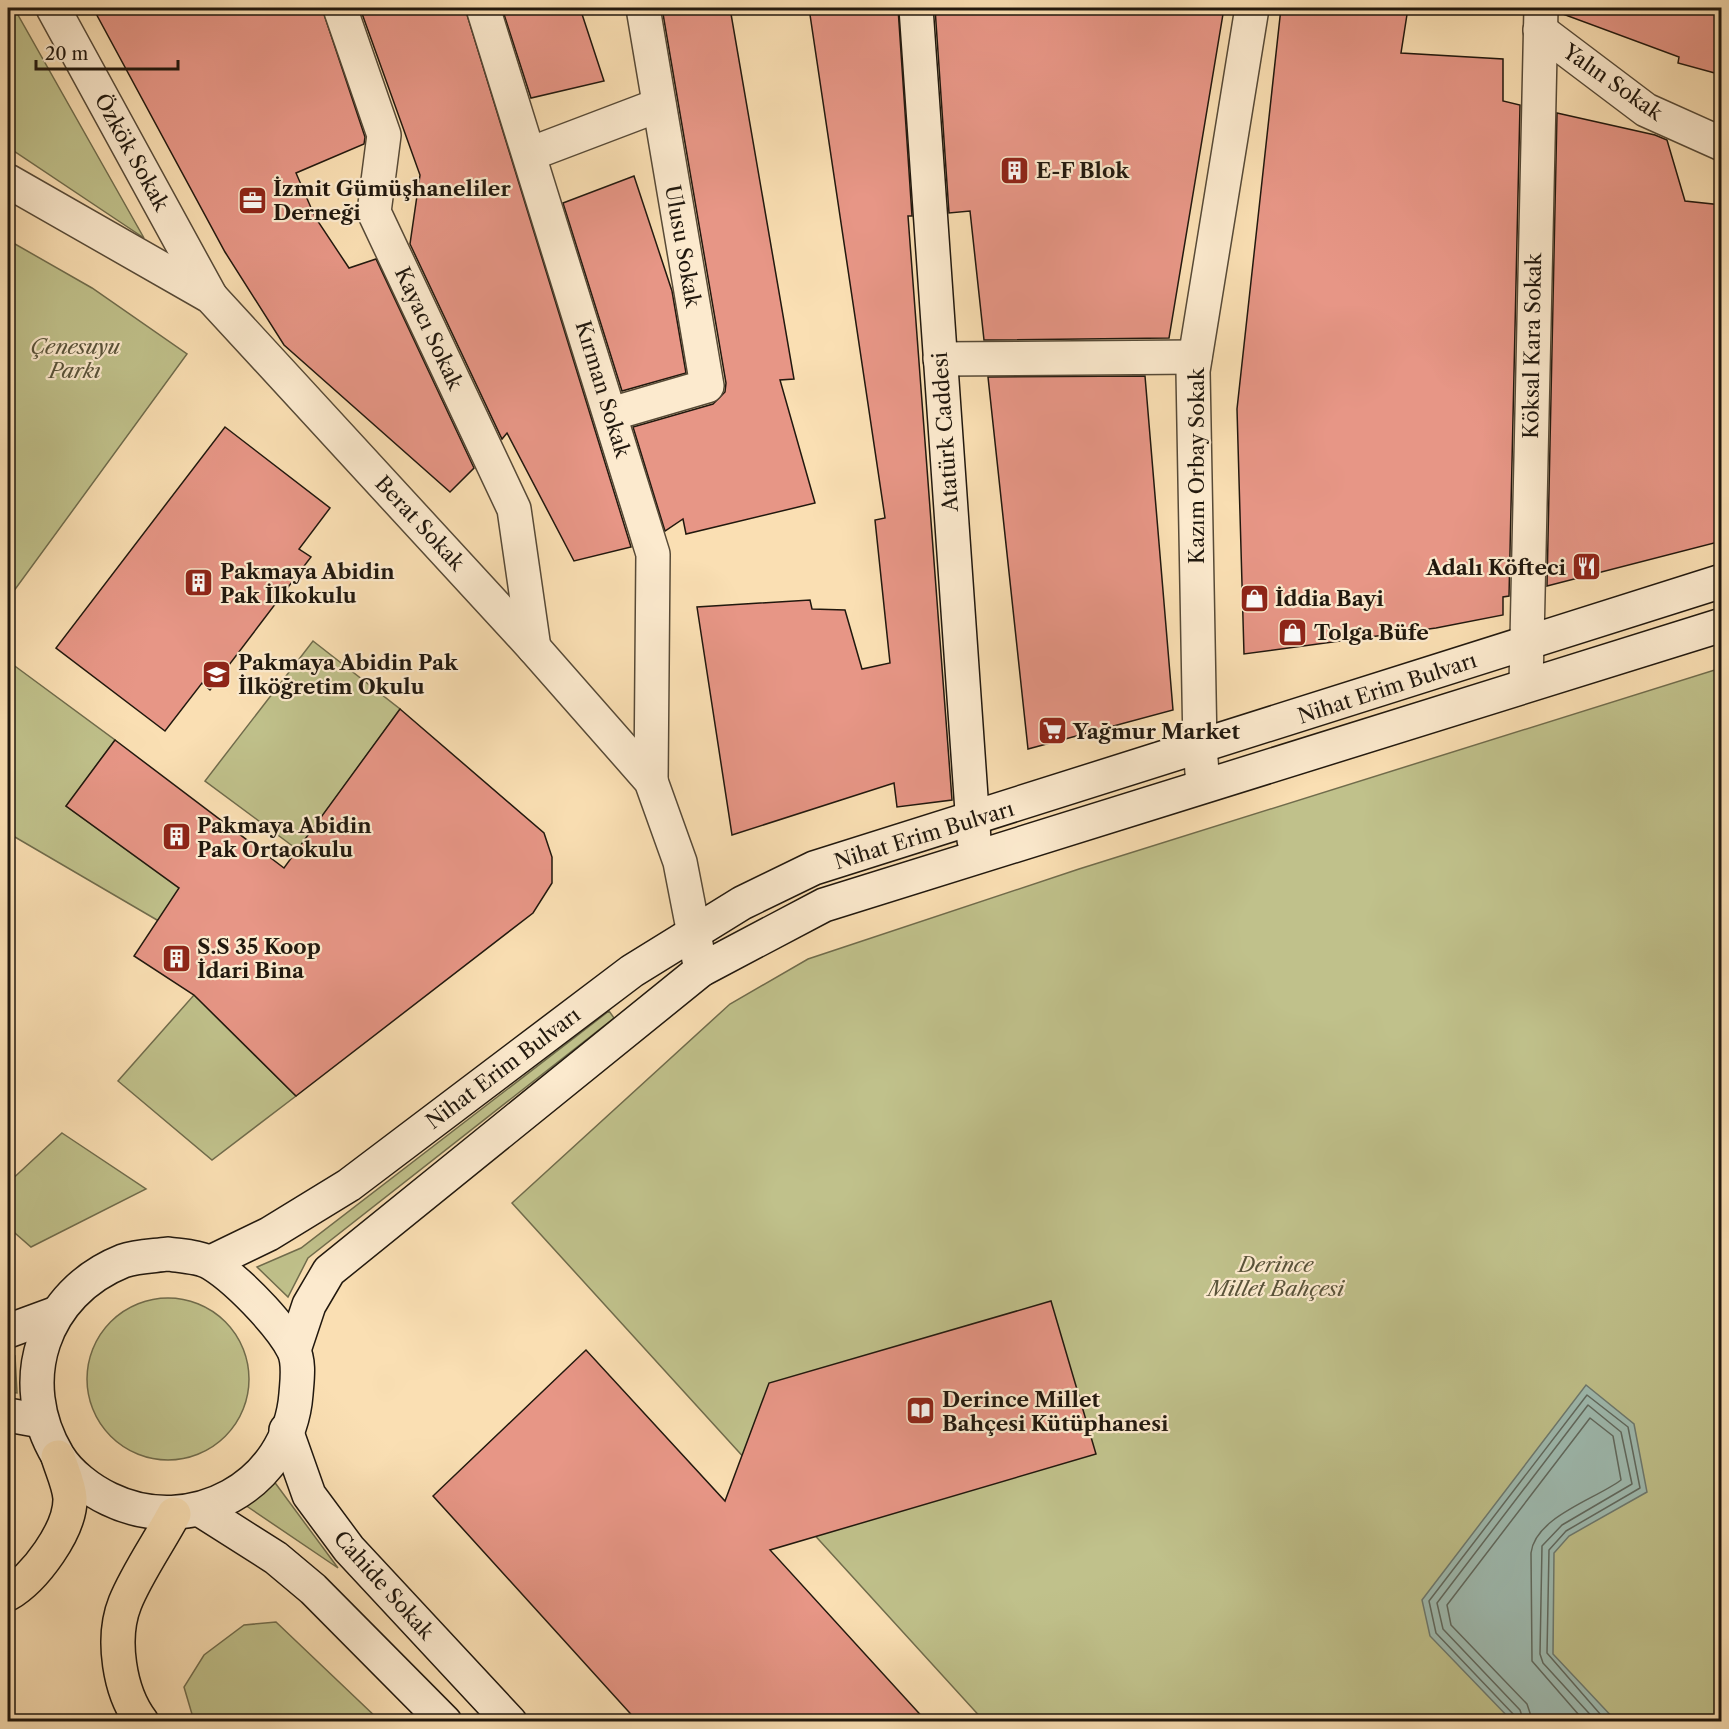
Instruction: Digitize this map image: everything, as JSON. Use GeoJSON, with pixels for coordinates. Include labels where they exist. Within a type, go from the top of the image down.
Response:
{"type":"FeatureCollection","features":[{"type":"Feature","properties":{"kind":"highway"},"geometry":{"type":"LineString","coordinates":[[8,1594],[34,1573],[63,1528],[70,1499],[58,1457]]}},
{"type":"Feature","properties":{"kind":"highway"},"geometry":{"type":"LineString","coordinates":[[142,1722],[130,1706],[122,1680],[119,1644],[125,1604],[186,1512]]}},
{"type":"Feature","properties":{"kind":"street","name":"Özkök Sokak"},"geometry":{"type":"LineString","coordinates":[[53,8],[211,297]]}},
{"type":"Feature","properties":{"kind":"street","name":"Kayacı Sokak"},"geometry":{"type":"LineString","coordinates":[[340,8],[384,135],[374,212],[514,509],[534,648]]}},
{"type":"Feature","properties":{"kind":"street","name":"Kırman Sokak"},"geometry":{"type":"LineString","coordinates":[[483,8],[653,554],[651,781]]}},
{"type":"Feature","properties":{"kind":"street","name":"Ulusu Sokak"},"geometry":{"type":"LineString","coordinates":[[611,414],[707,386],[643,8]]}},
{"type":"Feature","properties":{"kind":"street","name":"Atatürk Caddesi"},"geometry":{"type":"LineString","coordinates":[[916,8],[975,857]]}},
{"type":"Feature","properties":{"kind":"street","name":"Kazım Orbay Sokak"},"geometry":{"type":"LineString","coordinates":[[1203,785],[1200,747],[1193,370],[1252,8]]}},
{"type":"Feature","properties":{"kind":"street","name":"Yalın Sokak"},"geometry":{"type":"LineString","coordinates":[[1540,19],[1646,110],[1722,144]]}},
{"type":"Feature","properties":{"kind":"street","name":"Köksal Kara Sokak"},"geometry":{"type":"LineString","coordinates":[[1526,685],[1525,644],[1540,19]]}},
{"type":"Feature","properties":{"kind":"street"},"geometry":{"type":"LineString","coordinates":[[530,154],[659,105]]}},
{"type":"Feature","properties":{"kind":"street","name":"Berat Sokak"},"geometry":{"type":"LineString","coordinates":[[8,181],[211,297],[534,648],[651,781],[680,862],[701,970]]}},
{"type":"Feature","properties":{"kind":"street"},"geometry":{"type":"LineString","coordinates":[[940,359],[1195,357]]}},
{"type":"Feature","properties":{"kind":"street","name":"Nihat Erim Bulvarı"},"geometry":{"type":"LineString","coordinates":[[211,1262],[269,1234],[349,1185],[632,970],[742,903],[814,868],[972,820],[1722,581]]}},
{"type":"Feature","properties":{"kind":"street","name":"Nihat Erim Bulvarı"},"geometry":{"type":"LineString","coordinates":[[294,1350],[309,1305],[329,1271],[701,970],[824,905],[1722,625]]}},
{"type":"Feature","properties":{"kind":"street"},"geometry":{"type":"LineString","coordinates":[[168,1254],[211,1262],[254,1300],[294,1350],[298,1372],[295,1403],[276,1453],[249,1484],[217,1505],[186,1512],[130,1509],[90,1490],[58,1457],[41,1421],[36,1374],[43,1342],[57,1313],[87,1280],[125,1260],[168,1254]]}},
{"type":"Feature","properties":{"kind":"street"},"geometry":{"type":"LineString","coordinates":[[8,1331],[57,1313]]}},
{"type":"Feature","properties":{"kind":"street"},"geometry":{"type":"LineString","coordinates":[[8,1415],[41,1421]]}},
{"type":"Feature","properties":{"kind":"street","name":"Cahide Sokak"},"geometry":{"type":"LineString","coordinates":[[286,1430],[309,1495],[349,1550],[510,1722]]}},
{"type":"Feature","properties":{"kind":"street"},"geometry":{"type":"LineString","coordinates":[[186,1512],[276,1558],[313,1590],[445,1722]]}},
{"type":"Feature","properties":{"kind":"green space"},"geometry":{"type":"Polygon","coordinates":[[[8,8],[14,8],[144,238],[8,147],[8,8]]]}},
{"type":"Feature","properties":{"kind":"green space","name":"Çenesuyu Parkı"},"geometry":{"type":"Polygon","coordinates":[[[8,240],[92,288],[187,354],[8,599],[8,240]]]}},
{"type":"Feature","properties":{"kind":"green space"},"geometry":{"type":"Polygon","coordinates":[[[313,641],[400,709],[298,850],[205,781],[313,641]]]}},
{"type":"Feature","properties":{"kind":"green space"},"geometry":{"type":"Polygon","coordinates":[[[8,661],[115,740],[66,806],[238,931],[217,959],[157,920],[8,833],[8,661]]]}},
{"type":"Feature","properties":{"kind":"green space","name":"Derince Millet Bahçesi"},"geometry":{"type":"Polygon","coordinates":[[[1721,668],[1721,1721],[984,1721],[512,1203],[730,1004],[808,959],[1079,869],[1721,668]]]}},
{"type":"Feature","properties":{"kind":"green space"},"geometry":{"type":"Polygon","coordinates":[[[194,995],[296,1096],[212,1160],[118,1081],[194,995]]]}},
{"type":"Feature","properties":{"kind":"green space"},"geometry":{"type":"Polygon","coordinates":[[[609,1011],[614,1018],[308,1258],[288,1297],[257,1267],[301,1248],[609,1011]]]}},
{"type":"Feature","properties":{"kind":"green space"},"geometry":{"type":"Polygon","coordinates":[[[62,1133],[146,1189],[31,1247],[8,1227],[8,1183],[62,1133]]]}},
{"type":"Feature","properties":{"kind":"green space"},"geometry":{"type":"Polygon","coordinates":[[[168,1298],[184,1299],[199,1304],[226,1321],[243,1348],[248,1363],[248,1395],[243,1410],[226,1437],[199,1454],[184,1459],[168,1460],[152,1459],[137,1454],[110,1437],[93,1410],[88,1395],[87,1379],[88,1363],[93,1348],[110,1321],[137,1304],[152,1299],[168,1298]]]}},
{"type":"Feature","properties":{"kind":"green space"},"geometry":{"type":"Polygon","coordinates":[[[15,1356],[17,1393],[8,1392],[8,1358],[15,1356]]]}},
{"type":"Feature","properties":{"kind":"green space"},"geometry":{"type":"Polygon","coordinates":[[[273,1480],[338,1568],[245,1505],[273,1480]]]}},
{"type":"Feature","properties":{"kind":"green space"},"geometry":{"type":"Polygon","coordinates":[[[276,1622],[380,1721],[194,1721],[184,1687],[204,1655],[244,1625],[276,1622]]]}},
{"type":"Feature","properties":{"kind":"water"},"geometry":{"type":"Polygon","coordinates":[[[1586,1385],[1634,1424],[1647,1492],[1569,1536],[1554,1553],[1553,1654],[1616,1721],[1512,1721],[1430,1636],[1422,1600],[1586,1385]]]}},
{"type":"Feature","properties":{"kind":"building"},"geometry":{"type":"Polygon","coordinates":[[[93,8],[322,8],[365,137],[364,144],[296,173],[315,217],[349,268],[376,259],[474,468],[450,492],[284,345],[225,252],[93,8]]]}},
{"type":"Feature","properties":{"kind":"building"},"geometry":{"type":"Polygon","coordinates":[[[360,8],[465,8],[631,547],[574,561],[507,433],[502,439],[410,244],[420,175],[360,8]]]}},
{"type":"Feature","properties":{"kind":"building"},"geometry":{"type":"Polygon","coordinates":[[[502,8],[580,8],[604,81],[531,98],[502,8]]]}},
{"type":"Feature","properties":{"kind":"building"},"geometry":{"type":"Polygon","coordinates":[[[662,8],[730,8],[794,379],[780,380],[815,503],[686,534],[683,519],[665,531],[633,427],[713,404],[725,392],[726,383],[662,8]]]}},
{"type":"Feature","properties":{"kind":"building"},"geometry":{"type":"Polygon","coordinates":[[[809,8],[898,8],[912,216],[908,216],[952,800],[897,807],[894,783],[732,835],[697,607],[810,600],[812,609],[845,610],[862,669],[890,663],[875,520],[885,518],[809,8]]]}},
{"type":"Feature","properties":{"kind":"building"},"geometry":{"type":"Polygon","coordinates":[[[935,8],[1224,8],[1169,338],[984,340],[970,211],[949,213],[935,8]]]}},
{"type":"Feature","properties":{"kind":"building"},"geometry":{"type":"Polygon","coordinates":[[[1281,8],[1408,8],[1401,53],[1503,59],[1503,101],[1520,105],[1509,596],[1503,597],[1503,615],[1436,628],[1244,654],[1237,409],[1281,8]]]}},
{"type":"Feature","properties":{"kind":"building"},"geometry":{"type":"Polygon","coordinates":[[[1560,8],[1722,8],[1722,75],[1678,63],[1679,57],[1560,13],[1560,8]]]}},
{"type":"Feature","properties":{"kind":"building"},"geometry":{"type":"Polygon","coordinates":[[[1557,113],[1655,135],[1667,140],[1685,201],[1722,205],[1722,541],[1547,586],[1557,113]]]}},
{"type":"Feature","properties":{"kind":"building"},"geometry":{"type":"Polygon","coordinates":[[[634,176],[672,291],[686,373],[622,391],[563,203],[634,176]]]}},
{"type":"Feature","properties":{"kind":"building"},"geometry":{"type":"Polygon","coordinates":[[[1145,376],[1173,710],[1028,749],[988,377],[1145,376]]]}},
{"type":"Feature","properties":{"kind":"building","name":"Pakmaya Abidin Pak İlkokulu"},"geometry":{"type":"Polygon","coordinates":[[[225,427],[330,508],[299,549],[311,557],[210,690],[202,683],[165,731],[56,648],[225,427]]]}},
{"type":"Feature","properties":{"kind":"building"},"geometry":{"type":"Polygon","coordinates":[[[400,709],[544,833],[552,857],[552,883],[533,913],[296,1096],[194,995],[134,956],[179,888],[66,806],[115,740],[284,868],[400,709]]]}},
{"type":"Feature","properties":{"kind":"building"},"geometry":{"type":"Polygon","coordinates":[[[1051,1301],[1096,1454],[770,1550],[927,1722],[638,1722],[433,1496],[586,1350],[725,1501],[769,1383],[1051,1301]]]}},
{"type":"Feature","properties":{"kind":"place","name":"E-F Blok"},"geometry":{"type":"Point","coordinates":[1015,170]}},
{"type":"Feature","properties":{"kind":"place","name":"İzmit Gümüşhaneliler Derneği"},"geometry":{"type":"Point","coordinates":[252,200]}},
{"type":"Feature","properties":{"kind":"place","name":"Adalı Köfteci"},"geometry":{"type":"Point","coordinates":[1587,567]}},
{"type":"Feature","properties":{"kind":"place","name":"Pakmaya Abidin Pak İlkokulu"},"geometry":{"type":"Point","coordinates":[199,583]}},
{"type":"Feature","properties":{"kind":"place","name":"İddia Bayi"},"geometry":{"type":"Point","coordinates":[1254,598]}},
{"type":"Feature","properties":{"kind":"place","name":"Tolga Büfe"},"geometry":{"type":"Point","coordinates":[1293,632]}},
{"type":"Feature","properties":{"kind":"place","name":"Pakmaya Abidin Pak İlköğretim Okulu"},"geometry":{"type":"Point","coordinates":[217,674]}},
{"type":"Feature","properties":{"kind":"place","name":"Yağmur Market"},"geometry":{"type":"Point","coordinates":[1052,731]}},
{"type":"Feature","properties":{"kind":"place","name":"Pakmaya Abidin Pak Ortaokulu"},"geometry":{"type":"Point","coordinates":[176,837]}},
{"type":"Feature","properties":{"kind":"place","name":"S.S 35 Koop İdari Bina"},"geometry":{"type":"Point","coordinates":[176,958]}},
{"type":"Feature","properties":{"kind":"place","name":"Derince Millet Bahçesi Kütüphanesi"},"geometry":{"type":"Point","coordinates":[921,1411]}}]}
